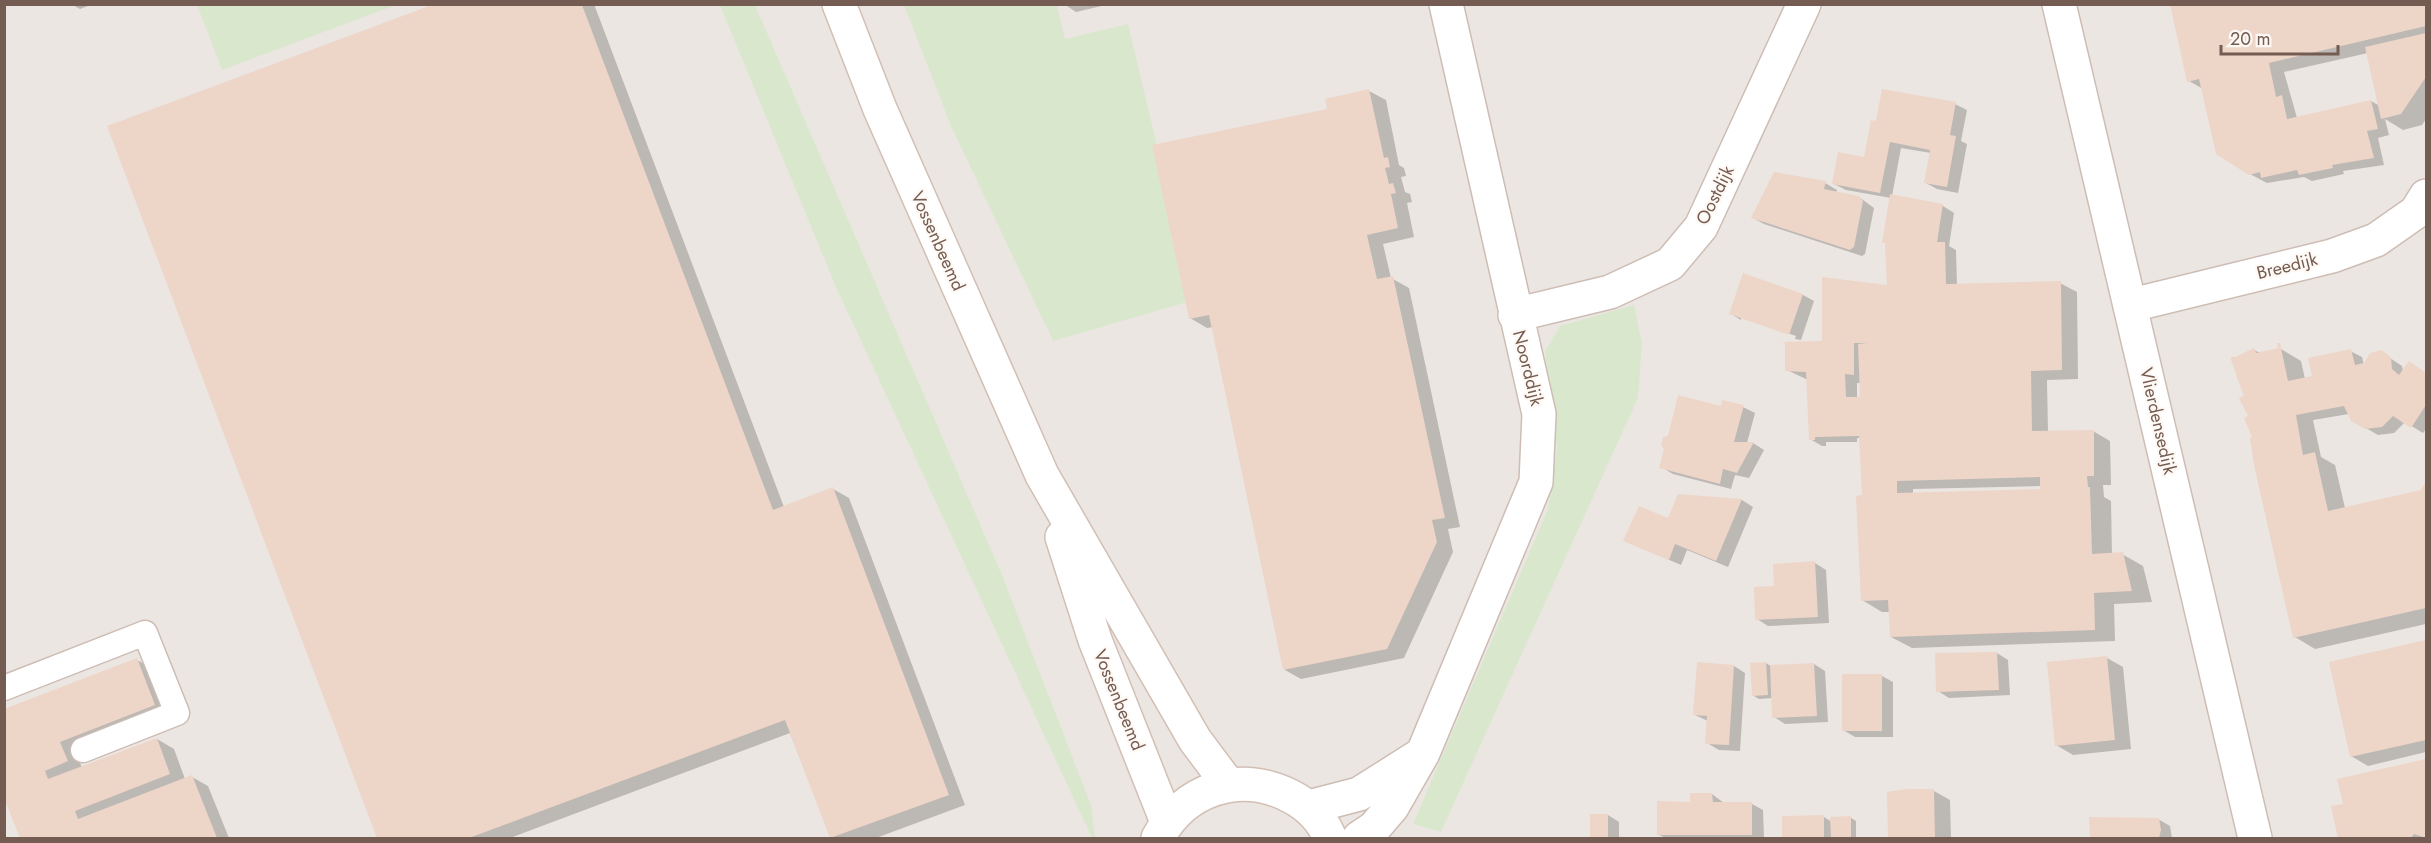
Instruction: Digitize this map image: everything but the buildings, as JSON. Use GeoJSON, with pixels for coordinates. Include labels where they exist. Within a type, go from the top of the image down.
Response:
{"type":"FeatureCollection","features":[{"type":"Feature","properties":{"kind":"street","name":"Vossenbeemd"},"geometry":{"type":"LineString","coordinates":[[839,4],[879,109],[1042,475],[1195,740],[1228,784]]}},
{"type":"Feature","properties":{"kind":"street","name":"Noorddijk"},"geometry":{"type":"LineString","coordinates":[[1359,838],[1374,828],[1392,807],[1423,753],[1536,482],[1539,414],[1446,4]]}},
{"type":"Feature","properties":{"kind":"street","name":"Oostdijk"},"geometry":{"type":"LineString","coordinates":[[1515,315],[1610,291],[1670,264],[1701,227],[1804,4]]}},
{"type":"Feature","properties":{"kind":"street","name":"Vlierdensedijk"},"geometry":{"type":"LineString","coordinates":[[2059,4],[2132,305],[2255,838]]}},
{"type":"Feature","properties":{"kind":"street","name":"Breedijk"},"geometry":{"type":"LineString","coordinates":[[2132,305],[2332,256],[2376,240],[2416,212],[2427,196]]}},
{"type":"Feature","properties":{"kind":"street","name":"Vossenbeemd"},"geometry":{"type":"LineString","coordinates":[[1042,475],[1095,640],[1162,830]]}},
{"type":"Feature","properties":{"kind":"street"},"geometry":{"type":"LineString","coordinates":[[1309,807],[1359,794],[1423,753]]}},
{"type":"Feature","properties":{"kind":"street"},"geometry":{"type":"LineString","coordinates":[[1162,830],[1184,804],[1205,791],[1228,784],[1253,784],[1277,789],[1309,807],[1330,838]]}},
{"type":"Feature","properties":{"kind":"lane"},"geometry":{"type":"LineString","coordinates":[[4,688],[145,633],[177,713],[83,750]]}},
{"type":"Feature","properties":{"kind":"shaded area"},"geometry":{"type":"Polygon","coordinates":[[[5,5],[2426,5],[2426,838],[5,838],[5,5]]]}},
{"type":"Feature","properties":{"kind":"green space"},"geometry":{"type":"Polygon","coordinates":[[[197,5],[396,5],[222,70],[197,5]]]}},
{"type":"Feature","properties":{"kind":"green space"},"geometry":{"type":"Polygon","coordinates":[[[720,5],[755,5],[1002,575],[1091,805],[1095,838],[1092,838],[835,285],[720,5]]]}},
{"type":"Feature","properties":{"kind":"green space"},"geometry":{"type":"Polygon","coordinates":[[[904,5],[1057,5],[1065,39],[1128,24],[1194,300],[1053,341],[951,126],[904,5]]]}},
{"type":"Feature","properties":{"kind":"green space"},"geometry":{"type":"Polygon","coordinates":[[[1634,305],[1642,343],[1638,398],[1441,832],[1413,824],[1548,509],[1557,448],[1545,351],[1560,326],[1634,305]]]}}]}
